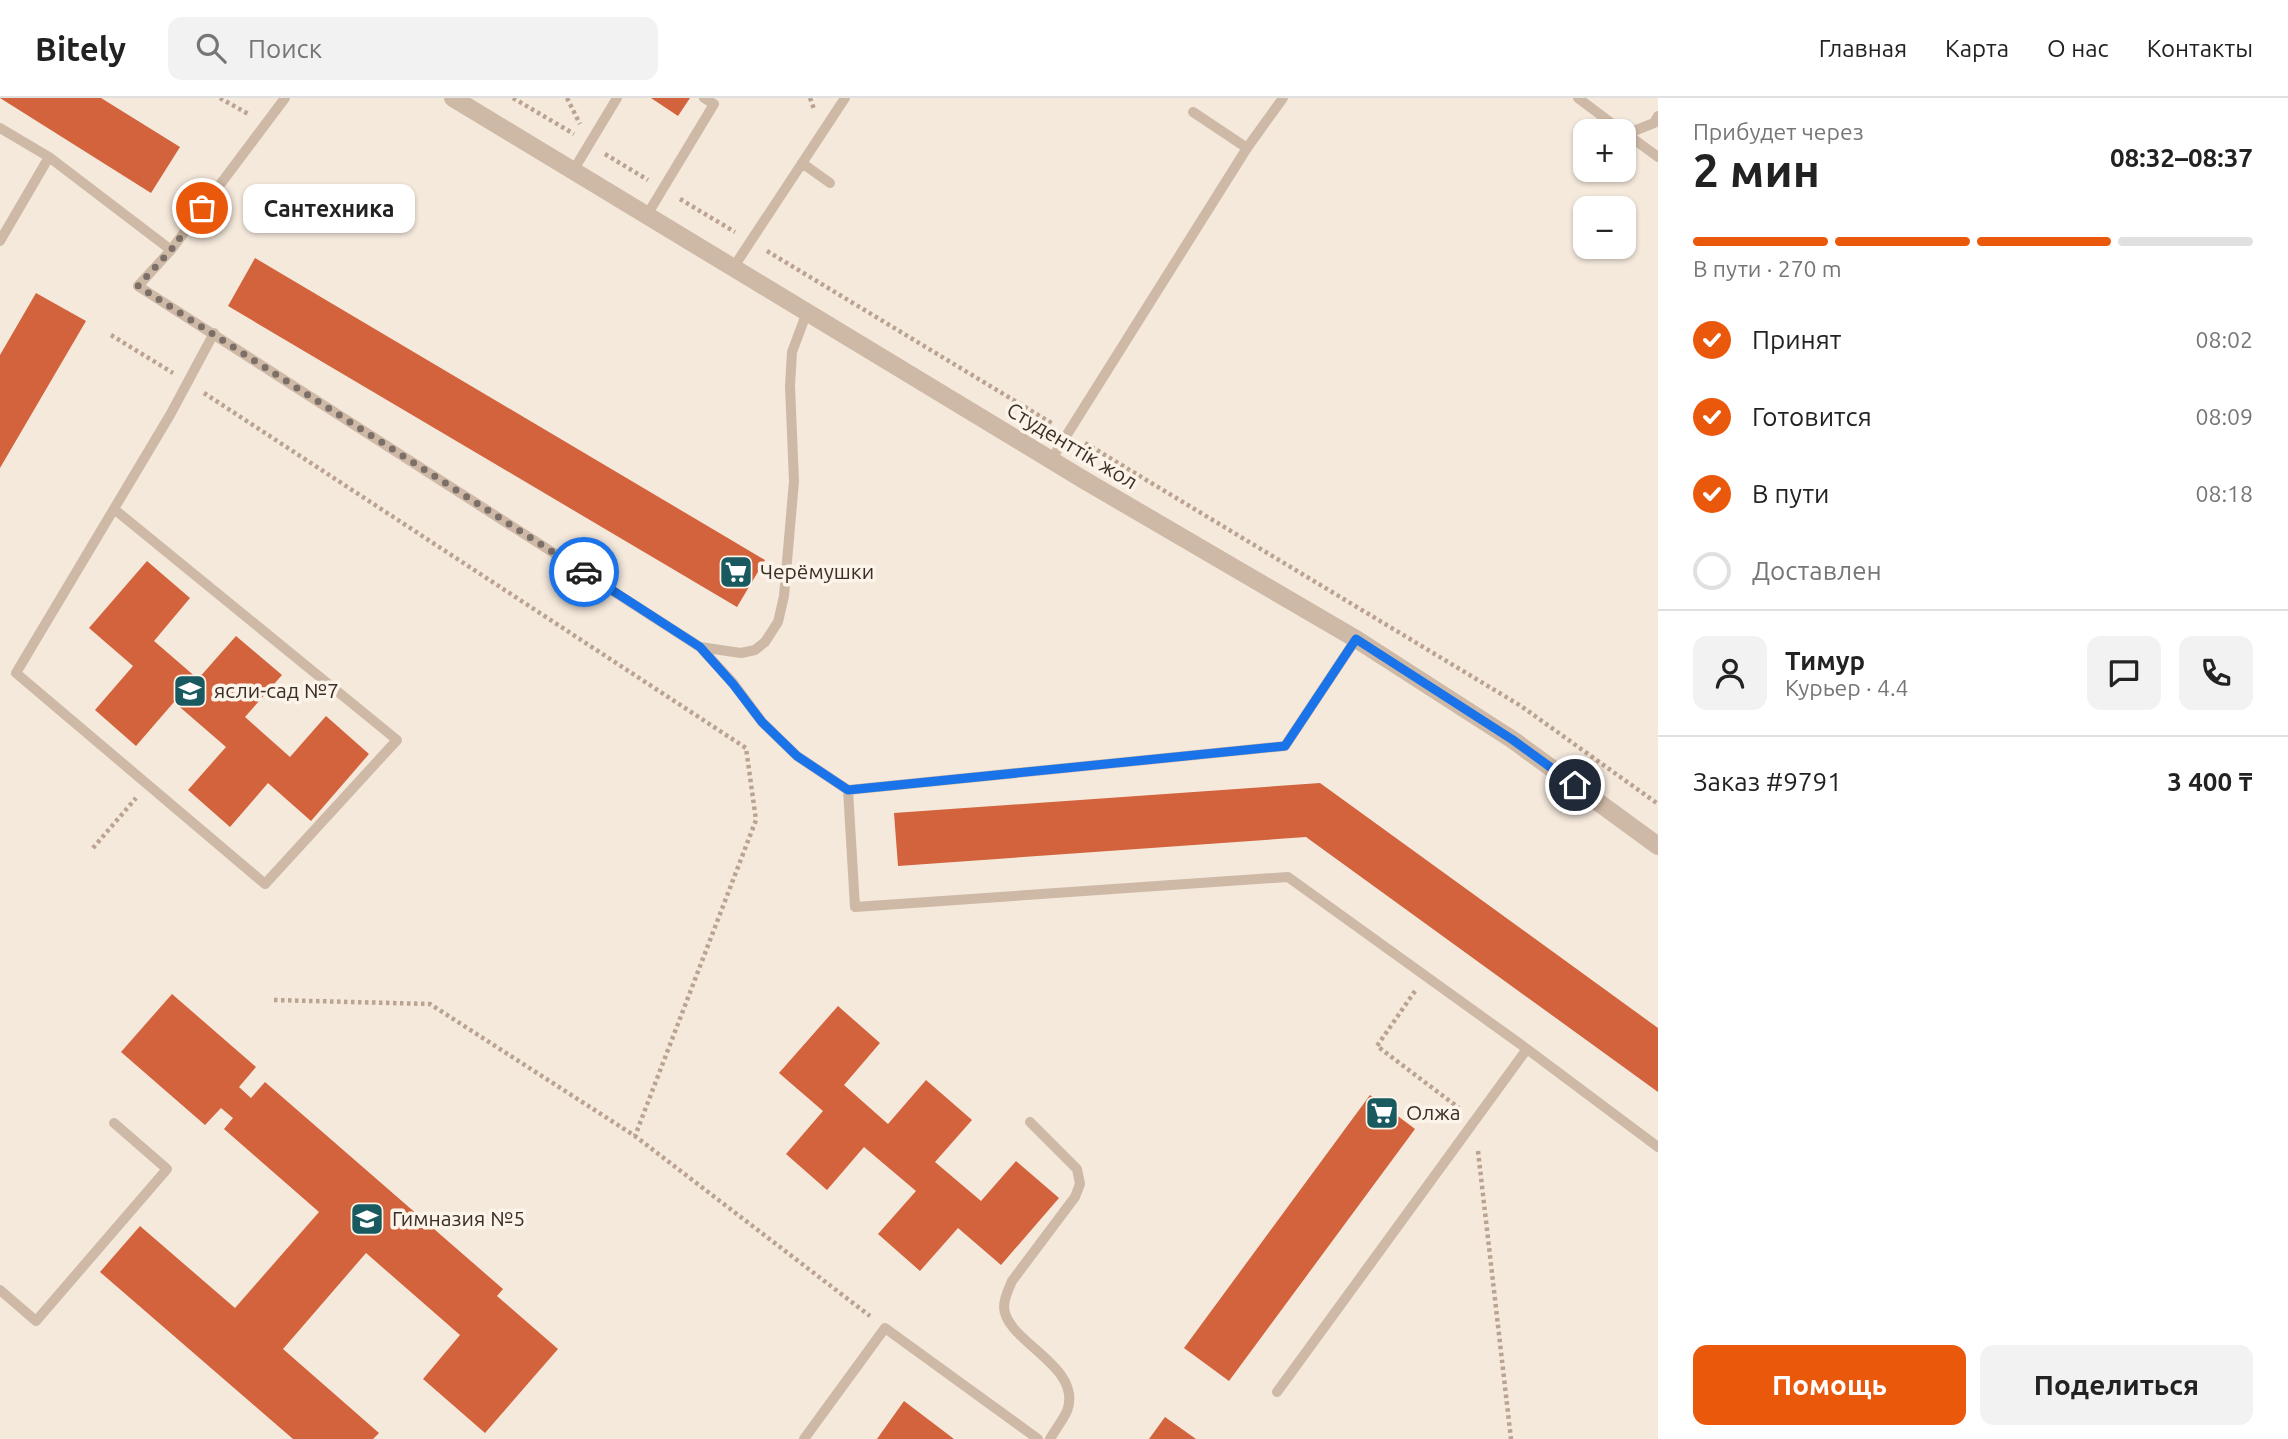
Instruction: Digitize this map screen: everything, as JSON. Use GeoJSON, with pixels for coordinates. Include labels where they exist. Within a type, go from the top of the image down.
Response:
{"type":"FeatureCollection","features":[{"type":"Feature","properties":{"kind":"street","name":"Студенттік жол"},"geometry":{"type":"LineString","coordinates":[[453,98],[1051,460],[1356,639],[1513,740],[1658,846]]}},
{"type":"Feature","properties":{"kind":"lane"},"geometry":{"type":"LineString","coordinates":[[285,98],[171,250],[138,286],[700,647],[762,722],[788,748],[848,790],[1285,746],[1356,639]]}},
{"type":"Feature","properties":{"kind":"lane"},"geometry":{"type":"LineString","coordinates":[[573,171],[617,98]]}},
{"type":"Feature","properties":{"kind":"lane"},"geometry":{"type":"LineString","coordinates":[[647,215],[714,104],[704,98]]}},
{"type":"Feature","properties":{"kind":"lane"},"geometry":{"type":"LineString","coordinates":[[733,268],[845,98]]}},
{"type":"Feature","properties":{"kind":"lane"},"geometry":{"type":"LineString","coordinates":[[1051,460],[1247,148],[1283,98]]}},
{"type":"Feature","properties":{"kind":"lane"},"geometry":{"type":"LineString","coordinates":[[1578,98],[1606,119]]}},
{"type":"Feature","properties":{"kind":"lane"},"geometry":{"type":"LineString","coordinates":[[1193,112],[1247,148]]}},
{"type":"Feature","properties":{"kind":"lane"},"geometry":{"type":"LineString","coordinates":[[1636,129],[1654,123],[1658,116]]}},
{"type":"Feature","properties":{"kind":"lane"},"geometry":{"type":"LineString","coordinates":[[0,128],[49,158],[171,250]]}},
{"type":"Feature","properties":{"kind":"lane"},"geometry":{"type":"LineString","coordinates":[[1636,141],[1658,157]]}},
{"type":"Feature","properties":{"kind":"lane"},"geometry":{"type":"LineString","coordinates":[[0,241],[49,158]]}},
{"type":"Feature","properties":{"kind":"lane"},"geometry":{"type":"LineString","coordinates":[[802,163],[831,183]]}},
{"type":"Feature","properties":{"kind":"lane"},"geometry":{"type":"LineString","coordinates":[[700,647],[741,653],[755,650],[765,642],[778,622],[784,596],[794,481],[790,386],[792,352],[807,312]]}},
{"type":"Feature","properties":{"kind":"lane"},"geometry":{"type":"LineString","coordinates":[[114,509],[397,740],[265,884],[16,673],[114,509],[214,333]]}},
{"type":"Feature","properties":{"kind":"lane"},"geometry":{"type":"LineString","coordinates":[[848,790],[855,907],[1288,877],[1527,1048],[1658,1147]]}},
{"type":"Feature","properties":{"kind":"lane"},"geometry":{"type":"LineString","coordinates":[[1277,1392],[1527,1048]]}},
{"type":"Feature","properties":{"kind":"lane"},"geometry":{"type":"LineString","coordinates":[[1030,1122],[1077,1170],[1080,1184],[1075,1197],[1012,1281],[1005,1297],[1003,1311],[1012,1326],[1062,1375],[1069,1395],[1068,1409],[1050,1439]]}},
{"type":"Feature","properties":{"kind":"lane"},"geometry":{"type":"LineString","coordinates":[[0,1290],[36,1321],[167,1169],[114,1123]]}},
{"type":"Feature","properties":{"kind":"lane"},"geometry":{"type":"LineString","coordinates":[[804,1439],[885,1328],[1038,1439]]}},
{"type":"Feature","properties":{"kind":"path"},"geometry":{"type":"LineString","coordinates":[[220,98],[265,124]]}},
{"type":"Feature","properties":{"kind":"path"},"geometry":{"type":"LineString","coordinates":[[513,98],[1521,706],[1658,804]]}},
{"type":"Feature","properties":{"kind":"path"},"geometry":{"type":"LineString","coordinates":[[111,335],[746,748],[756,820],[635,1136]]}},
{"type":"Feature","properties":{"kind":"path"},"geometry":{"type":"LineString","coordinates":[[93,848],[147,785]]}},
{"type":"Feature","properties":{"kind":"path"},"geometry":{"type":"LineString","coordinates":[[1425,976],[1377,1046],[1475,1120],[1511,1439]]}},
{"type":"Feature","properties":{"kind":"path"},"geometry":{"type":"LineString","coordinates":[[274,1000],[430,1004],[635,1136],[885,1328]]}},
{"type":"Feature","properties":{"kind":"building"},"geometry":{"type":"Polygon","coordinates":[[[0,98],[101,98],[180,147],[151,193],[0,98]]]}},
{"type":"Feature","properties":{"kind":"building"},"geometry":{"type":"Polygon","coordinates":[[[651,98],[690,98],[678,116],[651,98]]]}},
{"type":"Feature","properties":{"kind":"building"},"geometry":{"type":"Polygon","coordinates":[[[255,258],[765,560],[737,607],[228,306],[255,258]]]}},
{"type":"Feature","properties":{"kind":"building"},"geometry":{"type":"Polygon","coordinates":[[[36,293],[86,321],[0,468],[0,355],[36,293]]]}},
{"type":"Feature","properties":{"kind":"building","name":"ясли-сад №7"},"geometry":{"type":"Polygon","coordinates":[[[147,561],[190,598],[154,641],[198,679],[236,636],[282,675],[245,717],[290,757],[326,716],[369,754],[311,821],[268,783],[230,827],[188,790],[226,747],[174,702],[136,746],[95,710],[133,666],[89,628],[147,561]]]}},
{"type":"Feature","properties":{"kind":"building"},"geometry":{"type":"Polygon","coordinates":[[[1320,783],[1658,1028],[1658,1092],[1306,837],[898,866],[894,813],[1320,783]]]}},
{"type":"Feature","properties":{"kind":"building","name":"Гимназия №5"},"geometry":{"type":"Polygon","coordinates":[[[172,994],[256,1067],[239,1087],[251,1098],[265,1082],[503,1289],[497,1296],[558,1349],[485,1433],[423,1379],[460,1335],[366,1253],[283,1349],[379,1433],[373,1439],[293,1439],[100,1272],[140,1226],[235,1308],[319,1212],[224,1129],[233,1118],[221,1108],[205,1125],[121,1052],[172,994]]]}},
{"type":"Feature","properties":{"kind":"building"},"geometry":{"type":"Polygon","coordinates":[[[838,1006],[880,1043],[844,1085],[888,1124],[926,1080],[972,1120],[935,1162],[981,1201],[1016,1161],[1059,1198],[1001,1265],[958,1228],[920,1271],[878,1234],[916,1191],[864,1147],[827,1190],[786,1154],[823,1111],[779,1073],[838,1006]]]}},
{"type":"Feature","properties":{"kind":"building"},"geometry":{"type":"Polygon","coordinates":[[[1370,1095],[1415,1129],[1229,1381],[1184,1348],[1370,1095]]]}},
{"type":"Feature","properties":{"kind":"building"},"geometry":{"type":"Polygon","coordinates":[[[904,1401],[954,1439],[877,1439],[904,1401]]]}},
{"type":"Feature","properties":{"kind":"building"},"geometry":{"type":"Polygon","coordinates":[[[1165,1417],[1196,1439],[1149,1439],[1165,1417]]]}},
{"type":"Feature","properties":{"kind":"way so far"},"geometry":{"type":"LineString","coordinates":[[202,208],[171,250],[138,286],[584,572]]}},
{"type":"Feature","properties":{"kind":"place","name":"Сантехника"},"geometry":{"type":"Point","coordinates":[202,208]}},
{"type":"Feature","properties":{"kind":"place","name":"Черёмушки"},"geometry":{"type":"Point","coordinates":[736,572]}},
{"type":"Feature","properties":{"kind":"place","name":"ясли-сад №7"},"geometry":{"type":"Point","coordinates":[190,691]}},
{"type":"Feature","properties":{"kind":"place","name":"Олжа"},"geometry":{"type":"Point","coordinates":[1382,1113]}},
{"type":"Feature","properties":{"kind":"place","name":"Гимназия №5"},"geometry":{"type":"Point","coordinates":[367,1219]}},
{"type":"Feature","properties":{"kind":"route"},"geometry":{"type":"LineString","coordinates":[[584,572],[700,647],[762,722],[797,756],[848,790],[1285,746],[1356,639],[1513,740],[1575,785]]}}]}
